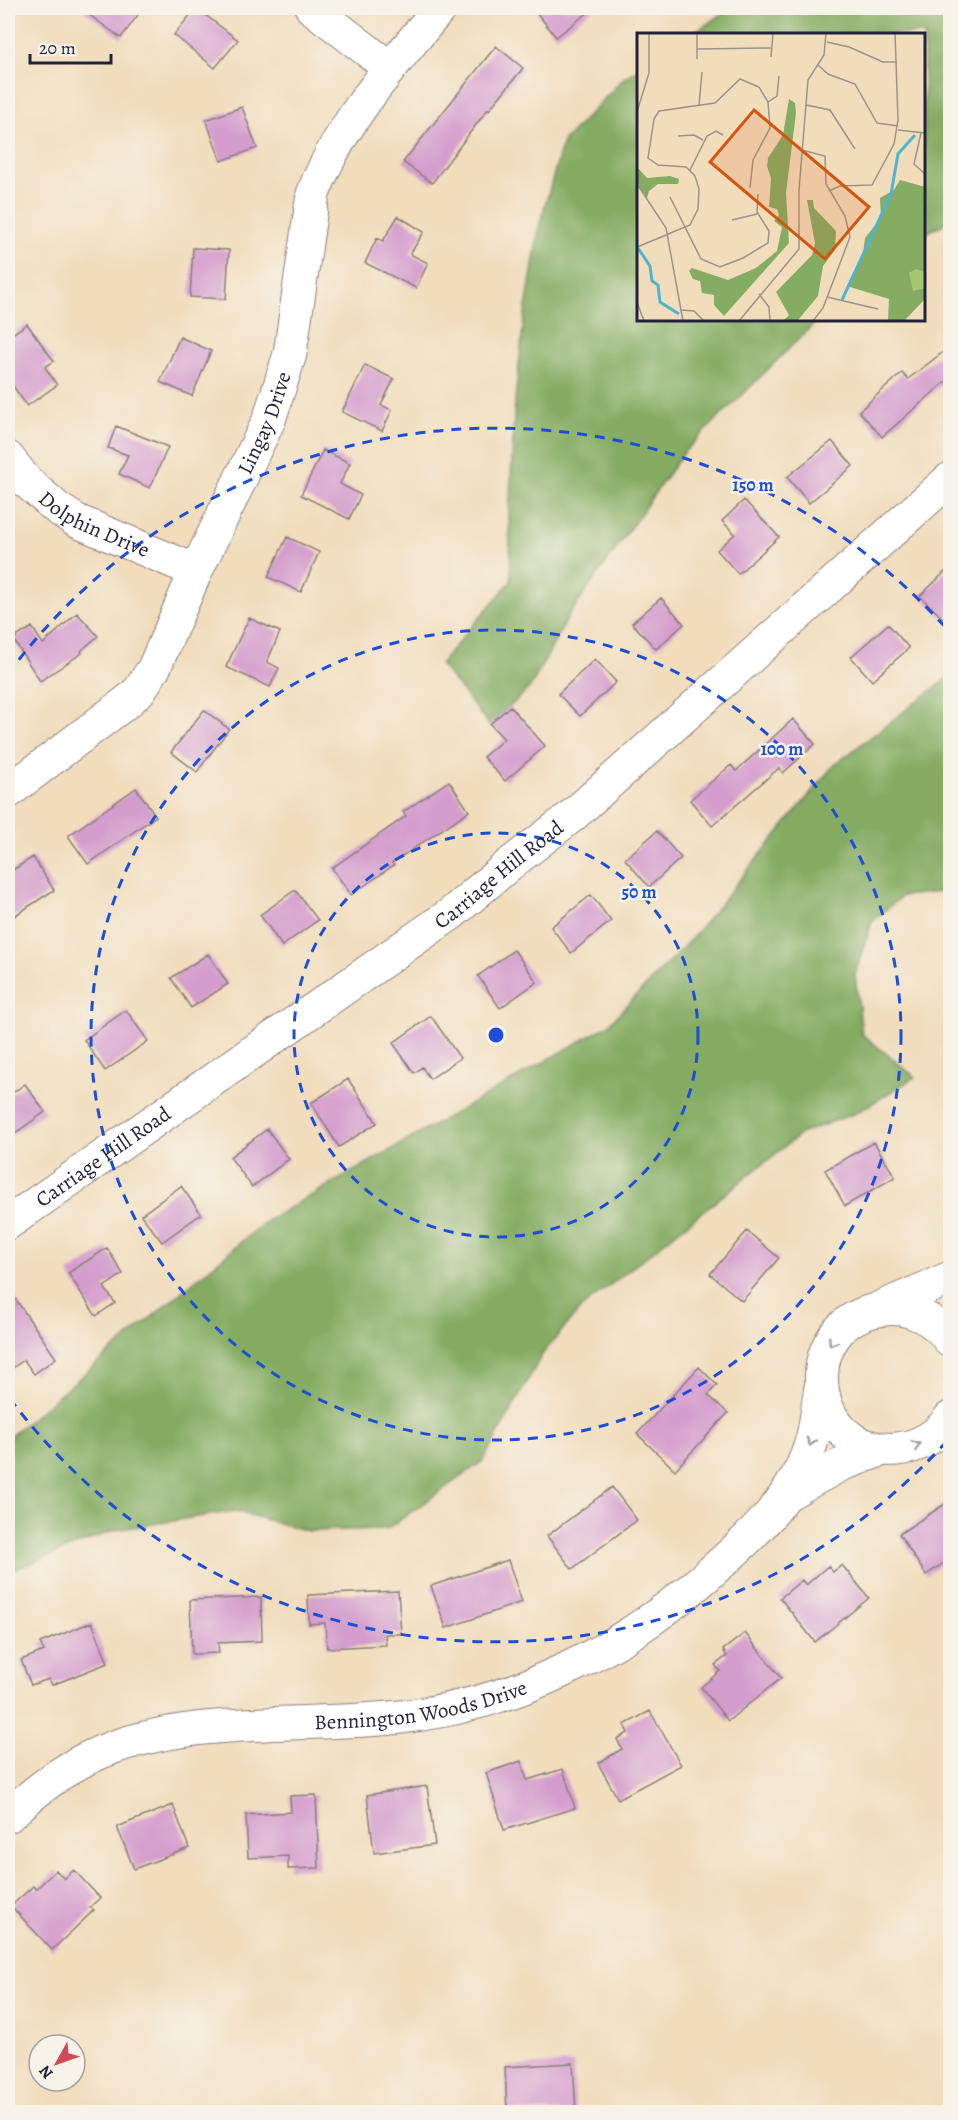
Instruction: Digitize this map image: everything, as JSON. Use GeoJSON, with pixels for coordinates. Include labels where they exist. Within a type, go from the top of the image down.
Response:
{"type":"FeatureCollection","features":[{"type":"Feature","properties":{"kind":"street"},"geometry":{"type":"LineString","coordinates":[[312,8],[390,69]]}},
{"type":"Feature","properties":{"kind":"street","name":"Lingay Drive"},"geometry":{"type":"LineString","coordinates":[[8,792],[116,711],[139,691],[154,668],[196,571],[269,420],[290,354],[309,215],[313,194],[322,169],[340,136],[390,69],[440,8]]}},
{"type":"Feature","properties":{"kind":"street","name":"Dolphin Drive"},"geometry":{"type":"LineString","coordinates":[[8,458],[27,482],[58,509],[77,521],[196,571]]}},
{"type":"Feature","properties":{"kind":"street","name":"Carriage Hill Road"},"geometry":{"type":"LineString","coordinates":[[8,1223],[452,913],[581,808],[951,479]]}},
{"type":"Feature","properties":{"kind":"street","name":"Bennington Woods Drive"},"geometry":{"type":"LineString","coordinates":[[789,1493],[807,1456],[813,1436],[821,1387],[822,1363],[831,1341],[844,1325],[870,1311],[951,1278]]}},
{"type":"Feature","properties":{"kind":"street","name":"Bennington Woods Drive"},"geometry":{"type":"LineString","coordinates":[[870,1311],[891,1308],[916,1313],[936,1325],[951,1341]]}},
{"type":"Feature","properties":{"kind":"street","name":"Bennington Woods Drive"},"geometry":{"type":"LineString","coordinates":[[821,1387],[828,1412],[842,1431],[862,1444],[884,1449],[916,1446],[931,1437],[951,1418]]}},
{"type":"Feature","properties":{"kind":"street","name":"Bennington Woods Drive"},"geometry":{"type":"LineString","coordinates":[[8,1816],[65,1771],[90,1756],[141,1738],[228,1727],[403,1717],[460,1706],[511,1692],[546,1679],[591,1658],[648,1624],[728,1557],[789,1493],[840,1465],[884,1449]]}},
{"type":"Feature","properties":{"kind":"green space"},"geometry":{"type":"Polygon","coordinates":[[[732,8],[950,8],[950,221],[925,234],[925,33],[693,33],[732,8]]]}},
{"type":"Feature","properties":{"kind":"green space"},"geometry":{"type":"Polygon","coordinates":[[[637,70],[637,321],[817,321],[683,453],[568,617],[531,686],[490,726],[440,664],[511,581],[509,515],[515,400],[524,320],[540,223],[563,142],[624,78],[637,70]]]}},
{"type":"Feature","properties":{"kind":"green space"},"geometry":{"type":"Polygon","coordinates":[[[950,676],[950,891],[902,896],[872,921],[855,974],[862,1034],[915,1077],[858,1112],[802,1133],[581,1308],[543,1353],[483,1461],[387,1529],[308,1531],[235,1511],[115,1530],[8,1572],[8,1438],[266,1221],[607,1026],[693,937],[833,766],[950,676]]]}},
{"type":"Feature","properties":{"kind":"building"},"geometry":{"type":"Polygon","coordinates":[[[80,8],[143,8],[121,38],[80,8]]]}},
{"type":"Feature","properties":{"kind":"building"},"geometry":{"type":"Polygon","coordinates":[[[196,8],[238,40],[215,68],[174,35],[196,8]]]}},
{"type":"Feature","properties":{"kind":"building"},"geometry":{"type":"Polygon","coordinates":[[[533,8],[594,8],[556,37],[533,8]]]}},
{"type":"Feature","properties":{"kind":"building"},"geometry":{"type":"Polygon","coordinates":[[[496,46],[523,68],[488,109],[432,183],[403,162],[496,46]]]}},
{"type":"Feature","properties":{"kind":"building"},"geometry":{"type":"Polygon","coordinates":[[[242,107],[257,148],[221,161],[206,120],[242,107]]]}},
{"type":"Feature","properties":{"kind":"building"},"geometry":{"type":"Polygon","coordinates":[[[398,216],[424,232],[410,254],[428,263],[416,288],[365,263],[377,238],[383,241],[398,216]]]}},
{"type":"Feature","properties":{"kind":"building"},"geometry":{"type":"Polygon","coordinates":[[[193,248],[229,250],[226,299],[190,297],[193,248]]]}},
{"type":"Feature","properties":{"kind":"building"},"geometry":{"type":"Polygon","coordinates":[[[27,324],[54,361],[45,367],[57,385],[27,406],[8,379],[8,337],[27,324]]]}},
{"type":"Feature","properties":{"kind":"building"},"geometry":{"type":"Polygon","coordinates":[[[180,337],[211,351],[192,396],[160,382],[180,337]]]}},
{"type":"Feature","properties":{"kind":"building"},"geometry":{"type":"Polygon","coordinates":[[[951,346],[951,377],[882,437],[859,411],[902,373],[908,379],[951,346]]]}},
{"type":"Feature","properties":{"kind":"building"},"geometry":{"type":"Polygon","coordinates":[[[365,365],[394,379],[381,405],[392,410],[382,431],[342,412],[365,365]]]}},
{"type":"Feature","properties":{"kind":"building"},"geometry":{"type":"Polygon","coordinates":[[[116,426],[168,447],[150,488],[119,474],[128,455],[108,448],[116,426]]]}},
{"type":"Feature","properties":{"kind":"building"},"geometry":{"type":"Polygon","coordinates":[[[832,441],[853,466],[809,503],[787,477],[832,441]]]}},
{"type":"Feature","properties":{"kind":"building"},"geometry":{"type":"Polygon","coordinates":[[[323,450],[350,463],[340,484],[361,495],[349,519],[301,495],[323,450]]]}},
{"type":"Feature","properties":{"kind":"building"},"geometry":{"type":"Polygon","coordinates":[[[744,500],[779,537],[738,574],[717,550],[735,534],[722,521],[744,500]]]}},
{"type":"Feature","properties":{"kind":"building"},"geometry":{"type":"Polygon","coordinates":[[[287,537],[319,552],[301,592],[268,577],[287,537]]]}},
{"type":"Feature","properties":{"kind":"building"},"geometry":{"type":"Polygon","coordinates":[[[951,566],[951,626],[920,596],[951,566]]]}},
{"type":"Feature","properties":{"kind":"building"},"geometry":{"type":"Polygon","coordinates":[[[661,598],[684,624],[656,649],[632,623],[661,598]]]}},
{"type":"Feature","properties":{"kind":"building"},"geometry":{"type":"Polygon","coordinates":[[[77,613],[98,636],[81,651],[82,653],[40,681],[13,639],[32,627],[43,644],[77,613]]]}},
{"type":"Feature","properties":{"kind":"building"},"geometry":{"type":"Polygon","coordinates":[[[249,618],[280,632],[267,662],[279,668],[270,687],[226,667],[249,618]]]}},
{"type":"Feature","properties":{"kind":"building"},"geometry":{"type":"Polygon","coordinates":[[[888,624],[909,648],[872,681],[851,657],[888,624]]]}},
{"type":"Feature","properties":{"kind":"building"},"geometry":{"type":"Polygon","coordinates":[[[595,659],[616,682],[580,716],[558,694],[595,659]]]}},
{"type":"Feature","properties":{"kind":"building"},"geometry":{"type":"Polygon","coordinates":[[[510,706],[545,746],[505,781],[483,757],[504,739],[490,724],[510,706]]]}},
{"type":"Feature","properties":{"kind":"building"},"geometry":{"type":"Polygon","coordinates":[[[204,710],[229,729],[197,772],[171,752],[204,710]]]}},
{"type":"Feature","properties":{"kind":"building"},"geometry":{"type":"Polygon","coordinates":[[[793,719],[815,744],[783,773],[779,768],[712,826],[690,800],[731,765],[736,771],[793,719]]]}},
{"type":"Feature","properties":{"kind":"building"},"geometry":{"type":"Polygon","coordinates":[[[449,781],[469,811],[392,863],[394,865],[351,895],[332,868],[406,816],[403,812],[449,781]]]}},
{"type":"Feature","properties":{"kind":"building"},"geometry":{"type":"Polygon","coordinates":[[[136,788],[156,816],[88,864],[68,836],[136,788]]]}},
{"type":"Feature","properties":{"kind":"building"},"geometry":{"type":"Polygon","coordinates":[[[657,831],[681,858],[649,887],[625,859],[657,831]]]}},
{"type":"Feature","properties":{"kind":"building"},"geometry":{"type":"Polygon","coordinates":[[[33,857],[54,890],[8,920],[8,873],[33,857]]]}},
{"type":"Feature","properties":{"kind":"building"},"geometry":{"type":"Polygon","coordinates":[[[295,890],[318,920],[282,946],[260,915],[295,890]]]}},
{"type":"Feature","properties":{"kind":"building"},"geometry":{"type":"Polygon","coordinates":[[[591,895],[611,921],[571,953],[551,927],[591,895]]]}},
{"type":"Feature","properties":{"kind":"building"},"geometry":{"type":"Polygon","coordinates":[[[514,950],[537,982],[500,1008],[478,976],[514,950]]]}},
{"type":"Feature","properties":{"kind":"building"},"geometry":{"type":"Polygon","coordinates":[[[208,954],[228,984],[191,1008],[171,978],[208,954]]]}},
{"type":"Feature","properties":{"kind":"building"},"geometry":{"type":"Polygon","coordinates":[[[126,1010],[148,1041],[105,1071],[84,1040],[126,1010]]]}},
{"type":"Feature","properties":{"kind":"building"},"geometry":{"type":"Polygon","coordinates":[[[431,1016],[460,1058],[430,1079],[422,1067],[414,1073],[393,1043],[431,1016]]]}},
{"type":"Feature","properties":{"kind":"building"},"geometry":{"type":"Polygon","coordinates":[[[348,1079],[377,1123],[339,1147],[311,1103],[348,1079]]]}},
{"type":"Feature","properties":{"kind":"building"},"geometry":{"type":"Polygon","coordinates":[[[25,1084],[45,1112],[8,1138],[8,1096],[25,1084]]]}},
{"type":"Feature","properties":{"kind":"building"},"geometry":{"type":"Polygon","coordinates":[[[267,1129],[289,1159],[252,1187],[230,1157],[267,1129]]]}},
{"type":"Feature","properties":{"kind":"building"},"geometry":{"type":"Polygon","coordinates":[[[874,1142],[895,1177],[845,1206],[825,1170],[874,1142]]]}},
{"type":"Feature","properties":{"kind":"building"},"geometry":{"type":"Polygon","coordinates":[[[181,1186],[201,1214],[162,1242],[141,1215],[181,1186]]]}},
{"type":"Feature","properties":{"kind":"building"},"geometry":{"type":"Polygon","coordinates":[[[747,1231],[779,1258],[742,1301],[710,1274],[747,1231]]]}},
{"type":"Feature","properties":{"kind":"building"},"geometry":{"type":"Polygon","coordinates":[[[107,1248],[123,1274],[104,1287],[115,1303],[96,1316],[68,1273],[107,1248]]]}},
{"type":"Feature","properties":{"kind":"building"},"geometry":{"type":"Polygon","coordinates":[[[8,1288],[56,1358],[34,1374],[24,1360],[8,1371],[8,1288]]]}},
{"type":"Feature","properties":{"kind":"building"},"geometry":{"type":"Polygon","coordinates":[[[699,1367],[717,1385],[708,1395],[728,1413],[675,1470],[637,1434],[699,1367]]]}},
{"type":"Feature","properties":{"kind":"building"},"geometry":{"type":"Polygon","coordinates":[[[612,1487],[637,1520],[572,1569],[547,1536],[612,1487]]]}},
{"type":"Feature","properties":{"kind":"building"},"geometry":{"type":"Polygon","coordinates":[[[951,1500],[951,1558],[926,1575],[899,1534],[951,1500]]]}},
{"type":"Feature","properties":{"kind":"building"},"geometry":{"type":"Polygon","coordinates":[[[508,1560],[522,1602],[446,1628],[431,1586],[508,1560]]]}},
{"type":"Feature","properties":{"kind":"building"},"geometry":{"type":"Polygon","coordinates":[[[842,1565],[869,1598],[815,1642],[780,1598],[802,1580],[806,1585],[828,1566],[833,1572],[842,1565]]]}},
{"type":"Feature","properties":{"kind":"building"},"geometry":{"type":"Polygon","coordinates":[[[398,1591],[401,1634],[385,1634],[386,1645],[327,1648],[325,1623],[309,1624],[308,1595],[398,1591]]]}},
{"type":"Feature","properties":{"kind":"building"},"geometry":{"type":"Polygon","coordinates":[[[261,1597],[262,1641],[218,1643],[219,1653],[192,1654],[190,1600],[261,1597]]]}},
{"type":"Feature","properties":{"kind":"building"},"geometry":{"type":"Polygon","coordinates":[[[92,1622],[108,1663],[52,1685],[49,1679],[31,1685],[21,1660],[44,1651],[40,1643],[92,1622]]]}},
{"type":"Feature","properties":{"kind":"building"},"geometry":{"type":"Polygon","coordinates":[[[745,1633],[781,1678],[728,1721],[701,1687],[720,1671],[715,1665],[727,1656],[723,1650],[745,1633]]]}},
{"type":"Feature","properties":{"kind":"building"},"geometry":{"type":"Polygon","coordinates":[[[650,1711],[681,1765],[618,1799],[598,1763],[622,1749],[617,1739],[628,1733],[624,1725],[650,1711]]]}},
{"type":"Feature","properties":{"kind":"building"},"geometry":{"type":"Polygon","coordinates":[[[521,1761],[527,1780],[563,1769],[575,1808],[504,1830],[486,1773],[521,1761]]]}},
{"type":"Feature","properties":{"kind":"building"},"geometry":{"type":"Polygon","coordinates":[[[427,1786],[435,1845],[374,1853],[367,1795],[427,1786]]]}},
{"type":"Feature","properties":{"kind":"building"},"geometry":{"type":"Polygon","coordinates":[[[316,1795],[319,1868],[288,1869],[288,1856],[248,1858],[246,1815],[291,1812],[290,1796],[316,1795]]]}},
{"type":"Feature","properties":{"kind":"building"},"geometry":{"type":"Polygon","coordinates":[[[173,1805],[189,1848],[134,1869],[117,1827],[173,1805]]]}},
{"type":"Feature","properties":{"kind":"building"},"geometry":{"type":"Polygon","coordinates":[[[56,1870],[64,1879],[74,1870],[100,1898],[90,1907],[94,1910],[52,1950],[11,1906],[33,1886],[36,1889],[56,1870]]]}},
{"type":"Feature","properties":{"kind":"building"},"geometry":{"type":"Polygon","coordinates":[[[573,2063],[576,2112],[507,2111],[505,2067],[573,2063]]]}}]}
